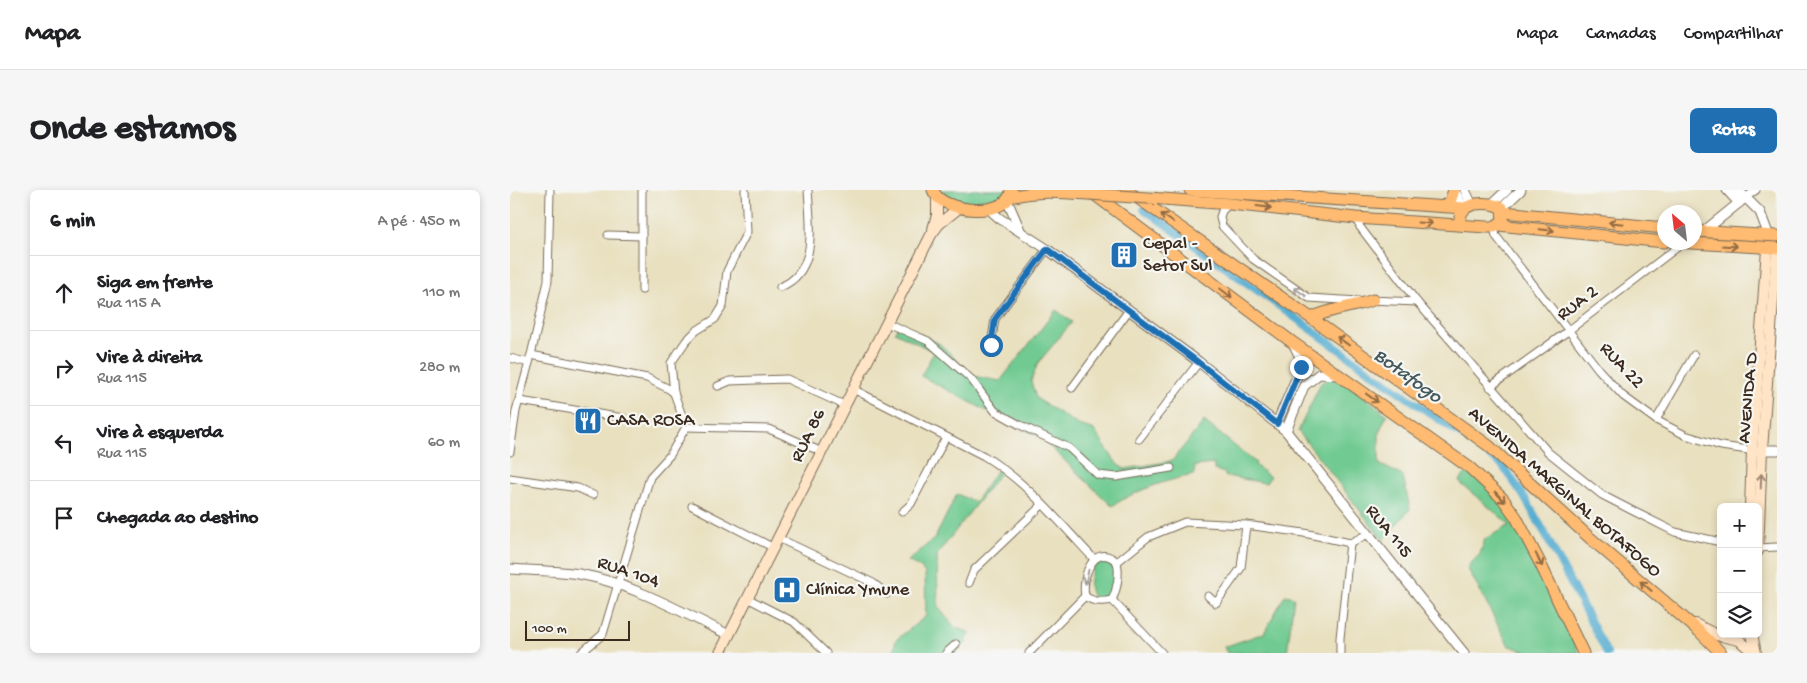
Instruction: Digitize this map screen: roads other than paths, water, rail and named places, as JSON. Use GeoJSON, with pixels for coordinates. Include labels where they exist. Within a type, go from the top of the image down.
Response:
{"type":"FeatureCollection","features":[{"type":"Feature","properties":{"kind":"main road","name":"AVENIDA MARGINAL BOTAFOGO"},"geometry":{"type":"LineString","coordinates":[[1126,190],[1311,318],[1489,446],[1721,653]]}},
{"type":"Feature","properties":{"kind":"main road"},"geometry":{"type":"LineString","coordinates":[[1190,190],[1499,208],[1657,227]]}},
{"type":"Feature","properties":{"kind":"main road"},"geometry":{"type":"LineString","coordinates":[[1166,199],[1201,195],[1203,190]]}},
{"type":"Feature","properties":{"kind":"main road"},"geometry":{"type":"LineString","coordinates":[[1443,206],[1450,202],[1454,190]]}},
{"type":"Feature","properties":{"kind":"main road"},"geometry":{"type":"LineString","coordinates":[[933,192],[950,204],[980,210],[989,209],[1010,196],[1032,192],[1089,192],[1230,204],[1356,218],[1496,226],[1657,241]]}},
{"type":"Feature","properties":{"kind":"main road","name":"RUA 86"},"geometry":{"type":"LineString","coordinates":[[931,235],[937,215],[933,192]]}},
{"type":"Feature","properties":{"kind":"main road"},"geometry":{"type":"LineString","coordinates":[[1089,192],[1292,342],[1470,468],[1503,499],[1525,533],[1580,649]]}},
{"type":"Feature","properties":{"kind":"main road"},"geometry":{"type":"LineString","coordinates":[[1463,225],[1460,218],[1461,212],[1468,206]]}},
{"type":"Feature","properties":{"kind":"main road","name":"RUA 86"},"geometry":{"type":"LineString","coordinates":[[720,653],[931,235],[939,224],[960,207]]}},
{"type":"Feature","properties":{"kind":"main road"},"geometry":{"type":"LineString","coordinates":[[1496,226],[1503,221],[1499,208]]}},
{"type":"Feature","properties":{"kind":"main road"},"geometry":{"type":"LineString","coordinates":[[1702,231],[1773,236],[1774,248],[1702,244]]}},
{"type":"Feature","properties":{"kind":"main road","name":"AVENIDA D"},"geometry":{"type":"LineString","coordinates":[[1750,503],[1757,450],[1774,248]]}},
{"type":"Feature","properties":{"kind":"main road"},"geometry":{"type":"LineString","coordinates":[[1311,318],[1326,311],[1373,300]]}},
{"type":"Feature","properties":{"kind":"main road","name":"AVENIDA D"},"geometry":{"type":"LineString","coordinates":[[1757,450],[1758,548]]}},
{"type":"Feature","properties":{"kind":"main road","name":"AVENIDA MARGINAL BOTAFOGO"},"geometry":{"type":"LineString","coordinates":[[1683,618],[1708,631],[1717,633]]}},
{"type":"Feature","properties":{"kind":"main road","name":"AVENIDA MARGINAL BOTAFOGO"},"geometry":{"type":"LineString","coordinates":[[1734,638],[1755,653]]}},
{"type":"Feature","properties":{"kind":"main road"},"geometry":{"type":"LineString","coordinates":[[1753,638],[1755,653]]}},
{"type":"Feature","properties":{"kind":"street"},"geometry":{"type":"LineString","coordinates":[[510,452],[513,411],[520,401],[548,281],[550,190]]}},
{"type":"Feature","properties":{"kind":"street"},"geometry":{"type":"LineString","coordinates":[[642,190],[642,290]]}},
{"type":"Feature","properties":{"kind":"street"},"geometry":{"type":"LineString","coordinates":[[581,653],[603,634],[650,477],[670,455],[686,428],[674,393],[671,363],[686,341],[696,331],[715,318],[723,306],[726,271],[748,232],[745,190]]}},
{"type":"Feature","properties":{"kind":"street"},"geometry":{"type":"LineString","coordinates":[[780,287],[791,283],[799,276],[808,257],[810,231],[808,190]]}},
{"type":"Feature","properties":{"kind":"street"},"geometry":{"type":"LineString","coordinates":[[1454,190],[1468,206]]}},
{"type":"Feature","properties":{"kind":"street"},"geometry":{"type":"LineString","coordinates":[[1465,190],[1468,206]]}},
{"type":"Feature","properties":{"kind":"street"},"geometry":{"type":"LineString","coordinates":[[1499,208],[1507,190]]}},
{"type":"Feature","properties":{"kind":"street"},"geometry":{"type":"LineString","coordinates":[[1499,208],[1520,190]]}},
{"type":"Feature","properties":{"kind":"street"},"geometry":{"type":"LineString","coordinates":[[1727,190],[1760,212],[1773,236]]}},
{"type":"Feature","properties":{"kind":"street"},"geometry":{"type":"LineString","coordinates":[[1738,190],[1742,200]]}},
{"type":"Feature","properties":{"kind":"street"},"geometry":{"type":"LineString","coordinates":[[1702,229],[1756,190]]}},
{"type":"Feature","properties":{"kind":"street"},"geometry":{"type":"LineString","coordinates":[[1010,196],[1020,230]]}},
{"type":"Feature","properties":{"kind":"street"},"geometry":{"type":"LineString","coordinates":[[1230,204],[1222,211],[1220,217],[1222,226],[1252,259],[1309,298],[1417,302]]}},
{"type":"Feature","properties":{"kind":"street","name":"RUA 115"},"geometry":{"type":"LineString","coordinates":[[989,209],[1129,310],[1286,431],[1464,653]]}},
{"type":"Feature","properties":{"kind":"street"},"geometry":{"type":"LineString","coordinates":[[1356,218],[1417,302],[1490,387],[1554,457],[1602,494],[1635,512],[1675,532],[1717,541]]}},
{"type":"Feature","properties":{"kind":"street","name":"RUA 22"},"geometry":{"type":"LineString","coordinates":[[1496,226],[1496,236],[1599,370],[1624,396],[1656,420],[1685,435],[1721,446],[1777,450]]}},
{"type":"Feature","properties":{"kind":"street"},"geometry":{"type":"LineString","coordinates":[[608,235],[642,236]]}},
{"type":"Feature","properties":{"kind":"street"},"geometry":{"type":"LineString","coordinates":[[991,345],[995,319],[1047,249]]}},
{"type":"Feature","properties":{"kind":"street","name":"RUA 2"},"geometry":{"type":"LineString","coordinates":[[1490,387],[1568,331],[1669,250]]}},
{"type":"Feature","properties":{"kind":"street"},"geometry":{"type":"LineString","coordinates":[[1072,388],[1129,310]]}},
{"type":"Feature","properties":{"kind":"street"},"geometry":{"type":"LineString","coordinates":[[887,323],[928,341],[971,378],[995,411],[1069,448],[1098,476],[1116,477],[1171,468]]}},
{"type":"Feature","properties":{"kind":"street"},"geometry":{"type":"LineString","coordinates":[[1277,424],[1301,367],[1299,355],[1292,342]]}},
{"type":"Feature","properties":{"kind":"street"},"geometry":{"type":"LineString","coordinates":[[531,355],[647,378],[674,393]]}},
{"type":"Feature","properties":{"kind":"street"},"geometry":{"type":"LineString","coordinates":[[1656,420],[1694,355]]}},
{"type":"Feature","properties":{"kind":"street"},"geometry":{"type":"LineString","coordinates":[[510,358],[529,363]]}},
{"type":"Feature","properties":{"kind":"street"},"geometry":{"type":"LineString","coordinates":[[1139,439],[1198,362]]}},
{"type":"Feature","properties":{"kind":"street"},"geometry":{"type":"LineString","coordinates":[[1286,431],[1304,386],[1319,374],[1340,375]]}},
{"type":"Feature","properties":{"kind":"street"},"geometry":{"type":"LineString","coordinates":[[718,386],[730,381],[787,379],[844,405]]}},
{"type":"Feature","properties":{"kind":"street"},"geometry":{"type":"LineString","coordinates":[[853,389],[1002,467],[1094,559]]}},
{"type":"Feature","properties":{"kind":"street"},"geometry":{"type":"LineString","coordinates":[[520,401],[623,418]]}},
{"type":"Feature","properties":{"kind":"street"},"geometry":{"type":"LineString","coordinates":[[686,428],[769,428],[822,452]]}},
{"type":"Feature","properties":{"kind":"street"},"geometry":{"type":"LineString","coordinates":[[902,512],[911,504],[946,437]]}},
{"type":"Feature","properties":{"kind":"street"},"geometry":{"type":"LineString","coordinates":[[510,478],[578,488],[594,495]]}},
{"type":"Feature","properties":{"kind":"street"},"geometry":{"type":"LineString","coordinates":[[969,583],[974,570],[1042,505]]}},
{"type":"Feature","properties":{"kind":"street"},"geometry":{"type":"LineString","coordinates":[[692,506],[774,548]]}},
{"type":"Feature","properties":{"kind":"street"},"geometry":{"type":"LineString","coordinates":[[1117,562],[1148,537],[1185,522],[1246,525],[1304,533],[1350,543],[1368,534]]}},
{"type":"Feature","properties":{"kind":"street"},"geometry":{"type":"LineString","coordinates":[[1208,596],[1216,603],[1241,568],[1246,525]]}},
{"type":"Feature","properties":{"kind":"street"},"geometry":{"type":"LineString","coordinates":[[778,538],[872,583],[887,594]]}},
{"type":"Feature","properties":{"kind":"street"},"geometry":{"type":"LineString","coordinates":[[1340,653],[1350,543]]}},
{"type":"Feature","properties":{"kind":"street"},"geometry":{"type":"LineString","coordinates":[[1762,549],[1777,547]]}},
{"type":"Feature","properties":{"kind":"street"},"geometry":{"type":"LineString","coordinates":[[1106,557],[1117,562],[1119,568],[1115,594],[1112,600],[1105,602],[1090,600],[1085,596],[1084,590],[1087,573],[1094,559],[1106,557]]}},
{"type":"Feature","properties":{"kind":"street","name":"RUA 104"},"geometry":{"type":"LineString","coordinates":[[510,569],[578,574],[618,584],[667,604],[728,635]]}},
{"type":"Feature","properties":{"kind":"street"},"geometry":{"type":"LineString","coordinates":[[1029,653],[1085,596]]}},
{"type":"Feature","properties":{"kind":"street"},"geometry":{"type":"LineString","coordinates":[[747,598],[794,622],[826,653]]}},
{"type":"Feature","properties":{"kind":"street"},"geometry":{"type":"LineString","coordinates":[[1112,600],[1162,653]]}},
{"type":"Feature","properties":{"kind":"street"},"geometry":{"type":"LineString","coordinates":[[946,653],[956,644]]}},
{"type":"Feature","properties":{"kind":"waterway","name":"Botafogo"},"geometry":{"type":"LineString","coordinates":[[1144,209],[1502,465],[1523,495],[1542,528],[1607,653]]}},
{"type":"Feature","properties":{"kind":"place","name":"Cepal - Setor Sul"},"geometry":{"type":"Point","coordinates":[1124,255]}},
{"type":"Feature","properties":{"kind":"place","name":"CASA ROSA"},"geometry":{"type":"Point","coordinates":[588,421]}},
{"type":"Feature","properties":{"kind":"place","name":"Clínica Ymune"},"geometry":{"type":"Point","coordinates":[787,590]}}]}
